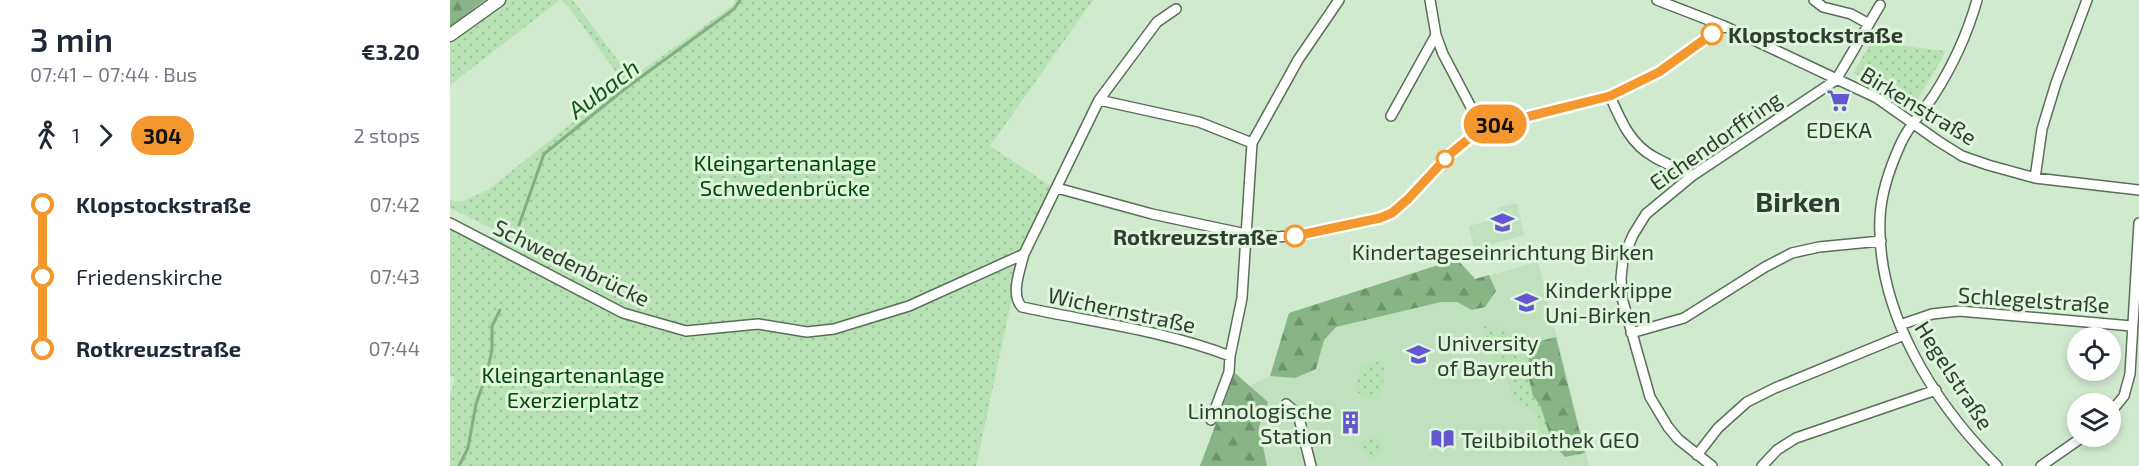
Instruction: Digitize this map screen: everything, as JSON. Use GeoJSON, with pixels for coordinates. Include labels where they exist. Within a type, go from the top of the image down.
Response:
{"type":"FeatureCollection","features":[{"type":"Feature","properties":{"kind":"main road"},"geometry":{"type":"LineString","coordinates":[[450,35],[499,0]]}},
{"type":"Feature","properties":{"kind":"street"},"geometry":{"type":"LineString","coordinates":[[1211,420],[1228,372],[1242,298],[1252,143],[1298,60],[1339,0]]}},
{"type":"Feature","properties":{"kind":"street"},"geometry":{"type":"LineString","coordinates":[[1430,0],[1436,35],[1443,54],[1482,128]]}},
{"type":"Feature","properties":{"kind":"street","name":"Birkenstraße"},"geometry":{"type":"LineString","coordinates":[[1657,0],[1724,26],[1877,98],[1962,156],[2035,178],[2139,190]]}},
{"type":"Feature","properties":{"kind":"street"},"geometry":{"type":"LineString","coordinates":[[1814,0],[1823,8],[1851,14],[1869,24]]}},
{"type":"Feature","properties":{"kind":"street","name":"Hegelstraße"},"geometry":{"type":"LineString","coordinates":[[1977,0],[1943,81],[1901,141],[1888,176],[1880,216],[1881,241],[1887,278],[1904,335],[1936,390],[1978,447],[1998,466]]}},
{"type":"Feature","properties":{"kind":"street"},"geometry":{"type":"LineString","coordinates":[[2035,178],[2046,117],[2056,83],[2087,0]]}},
{"type":"Feature","properties":{"kind":"street"},"geometry":{"type":"LineString","coordinates":[[1836,80],[1880,5]]}},
{"type":"Feature","properties":{"kind":"street"},"geometry":{"type":"LineString","coordinates":[[1024,254],[1099,100],[1157,22],[1176,9]]}},
{"type":"Feature","properties":{"kind":"street"},"geometry":{"type":"LineString","coordinates":[[1058,188],[1152,214],[1246,234],[1276,237],[1304,235],[1380,218],[1392,213],[1408,199],[1450,154],[1482,128],[1610,96],[1659,72],[1724,26]]}},
{"type":"Feature","properties":{"kind":"street"},"geometry":{"type":"LineString","coordinates":[[1391,116],[1436,35]]}},
{"type":"Feature","properties":{"kind":"street","name":"Eichendorffring"},"geometry":{"type":"LineString","coordinates":[[1712,466],[1678,439],[1650,397],[1630,333],[1622,298],[1623,259],[1629,243],[1646,214],[1692,176],[1836,80]]}},
{"type":"Feature","properties":{"kind":"street"},"geometry":{"type":"LineString","coordinates":[[1610,96],[1624,128],[1635,141],[1652,156],[1692,176]]}},
{"type":"Feature","properties":{"kind":"street"},"geometry":{"type":"LineString","coordinates":[[1099,100],[1198,122],[1252,143]]}},
{"type":"Feature","properties":{"kind":"street","name":"Schwedenbrücke"},"geometry":{"type":"LineString","coordinates":[[450,223],[623,313],[686,331],[758,324],[807,332],[834,329],[909,306],[1024,254]]}},
{"type":"Feature","properties":{"kind":"street"},"geometry":{"type":"LineString","coordinates":[[2121,400],[2130,374],[2139,223]]}},
{"type":"Feature","properties":{"kind":"street"},"geometry":{"type":"LineString","coordinates":[[1630,333],[1684,318],[1765,267],[1792,253],[1820,247],[1881,241]]}},
{"type":"Feature","properties":{"kind":"street","name":"Wichernstraße"},"geometry":{"type":"LineString","coordinates":[[1024,254],[1016,296],[1017,303],[1022,308],[1139,328],[1230,356]]}},
{"type":"Feature","properties":{"kind":"street","name":"Schlegelstraße"},"geometry":{"type":"LineString","coordinates":[[1900,325],[1932,314],[1959,310],[2132,326]]}},
{"type":"Feature","properties":{"kind":"street"},"geometry":{"type":"LineString","coordinates":[[1697,455],[1734,411],[1747,402],[1774,388],[1904,335]]}},
{"type":"Feature","properties":{"kind":"street"},"geometry":{"type":"LineString","coordinates":[[1762,466],[1777,450],[1796,438],[1936,390]]}},
{"type":"Feature","properties":{"kind":"street"},"geometry":{"type":"LineString","coordinates":[[1286,404],[1298,414],[1311,466]]}},
{"type":"Feature","properties":{"kind":"street"},"geometry":{"type":"LineString","coordinates":[[2041,466],[2068,447]]}},
{"type":"Feature","properties":{"kind":"shaded area","name":"Kindertageseinrichtung Birken"},"geometry":{"type":"Polygon","coordinates":[[[1517,203],[1524,235],[1474,249],[1469,226],[1499,218],[1497,208],[1517,203]]]}},
{"type":"Feature","properties":{"kind":"shaded area","name":"University of Bayreuth"},"geometry":{"type":"Polygon","coordinates":[[[1457,259],[1476,279],[1538,262],[1589,466],[1200,466],[1235,373],[1249,386],[1270,376],[1289,313],[1457,259]]]}},
{"type":"Feature","properties":{"kind":"green space"},"geometry":{"type":"Polygon","coordinates":[[[450,0],[485,0],[450,26],[450,0]]]}},
{"type":"Feature","properties":{"kind":"green space"},"geometry":{"type":"Polygon","coordinates":[[[505,0],[560,0],[450,85],[450,41],[505,0]]]}},
{"type":"Feature","properties":{"kind":"green space"},"geometry":{"type":"Polygon","coordinates":[[[561,0],[573,0],[631,78],[732,6],[735,0],[1093,0],[990,146],[1052,187],[1019,265],[976,466],[450,466],[450,397],[455,377],[450,376],[450,226],[512,262],[513,253],[491,239],[495,230],[450,208],[450,200],[460,202],[488,190],[623,82],[568,6],[561,0]]]}},
{"type":"Feature","properties":{"kind":"green space"},"geometry":{"type":"Polygon","coordinates":[[[1871,42],[1946,51],[1914,106],[1887,88],[1853,73],[1871,42]]]}},
{"type":"Feature","properties":{"kind":"green space"},"geometry":{"type":"Polygon","coordinates":[[[1457,259],[1475,279],[1489,275],[1496,291],[1485,307],[1472,310],[1457,302],[1441,302],[1336,327],[1324,340],[1316,369],[1295,378],[1270,376],[1289,313],[1457,259]]]}},
{"type":"Feature","properties":{"kind":"green space"},"geometry":{"type":"Polygon","coordinates":[[[1485,325],[1509,331],[1533,348],[1529,352],[1528,376],[1552,442],[1542,433],[1535,411],[1514,403],[1509,382],[1497,364],[1483,329],[1485,325]]]}},
{"type":"Feature","properties":{"kind":"green space"},"geometry":{"type":"Polygon","coordinates":[[[1556,337],[1585,453],[1565,457],[1552,442],[1540,405],[1533,396],[1528,375],[1529,352],[1540,341],[1556,337]]]}},
{"type":"Feature","properties":{"kind":"green space"},"geometry":{"type":"Polygon","coordinates":[[[1383,360],[1384,374],[1381,394],[1374,400],[1363,397],[1354,389],[1361,366],[1383,360]]]}},
{"type":"Feature","properties":{"kind":"green space"},"geometry":{"type":"Polygon","coordinates":[[[1235,373],[1268,402],[1259,427],[1267,466],[1200,466],[1235,373]]]}},
{"type":"Feature","properties":{"kind":"green space"},"geometry":{"type":"Polygon","coordinates":[[[1375,434],[1384,450],[1371,460],[1358,444],[1375,434]]]}},
{"type":"Feature","properties":{"kind":"waterway","name":"Aubach"},"geometry":{"type":"LineString","coordinates":[[519,225],[544,154],[626,88],[734,9],[740,0]]}},
{"type":"Feature","properties":{"kind":"waterway","name":"Aubach"},"geometry":{"type":"LineString","coordinates":[[459,466],[468,448],[476,404],[492,350],[492,326],[500,310]]}},
{"type":"Feature","properties":{"kind":"bus line","name":"304"},"geometry":{"type":"LineString","coordinates":[[1295,236],[1380,218],[1392,213],[1450,154],[1482,128],[1610,96],[1659,72],[1712,34]]}},
{"type":"Feature","properties":{"kind":"place","name":"Klopstockstraße"},"geometry":{"type":"Point","coordinates":[1712,34]}},
{"type":"Feature","properties":{"kind":"place","name":"EDEKA"},"geometry":{"type":"Point","coordinates":[1839,100]}},
{"type":"Feature","properties":{"kind":"place","name":"Kindertageseinrichtung Birken"},"geometry":{"type":"Point","coordinates":[1503,222]}},
{"type":"Feature","properties":{"kind":"place","name":"Rotkreuzstraße"},"geometry":{"type":"Point","coordinates":[1295,236]}},
{"type":"Feature","properties":{"kind":"place","name":"Kinderkrippe Uni-Birken"},"geometry":{"type":"Point","coordinates":[1527,302]}},
{"type":"Feature","properties":{"kind":"place","name":"University of Bayreuth"},"geometry":{"type":"Point","coordinates":[1419,355]}},
{"type":"Feature","properties":{"kind":"place","name":"Limnologische Station"},"geometry":{"type":"Point","coordinates":[1350,423]}},
{"type":"Feature","properties":{"kind":"place","name":"Teilbibilothek GEO"},"geometry":{"type":"Point","coordinates":[1443,439]}},
{"type":"Feature","properties":{"kind":"district","name":"Birken"},"geometry":{"type":"Point","coordinates":[1798,201]}},
{"type":"Feature","properties":{"kind":"park label","name":"Kleingartenanlage Schwedenbrücke"},"geometry":{"type":"Point","coordinates":[785,174]}},
{"type":"Feature","properties":{"kind":"park label","name":"Kleingartenanlage Exerzierplatz"},"geometry":{"type":"Point","coordinates":[573,386]}}]}
